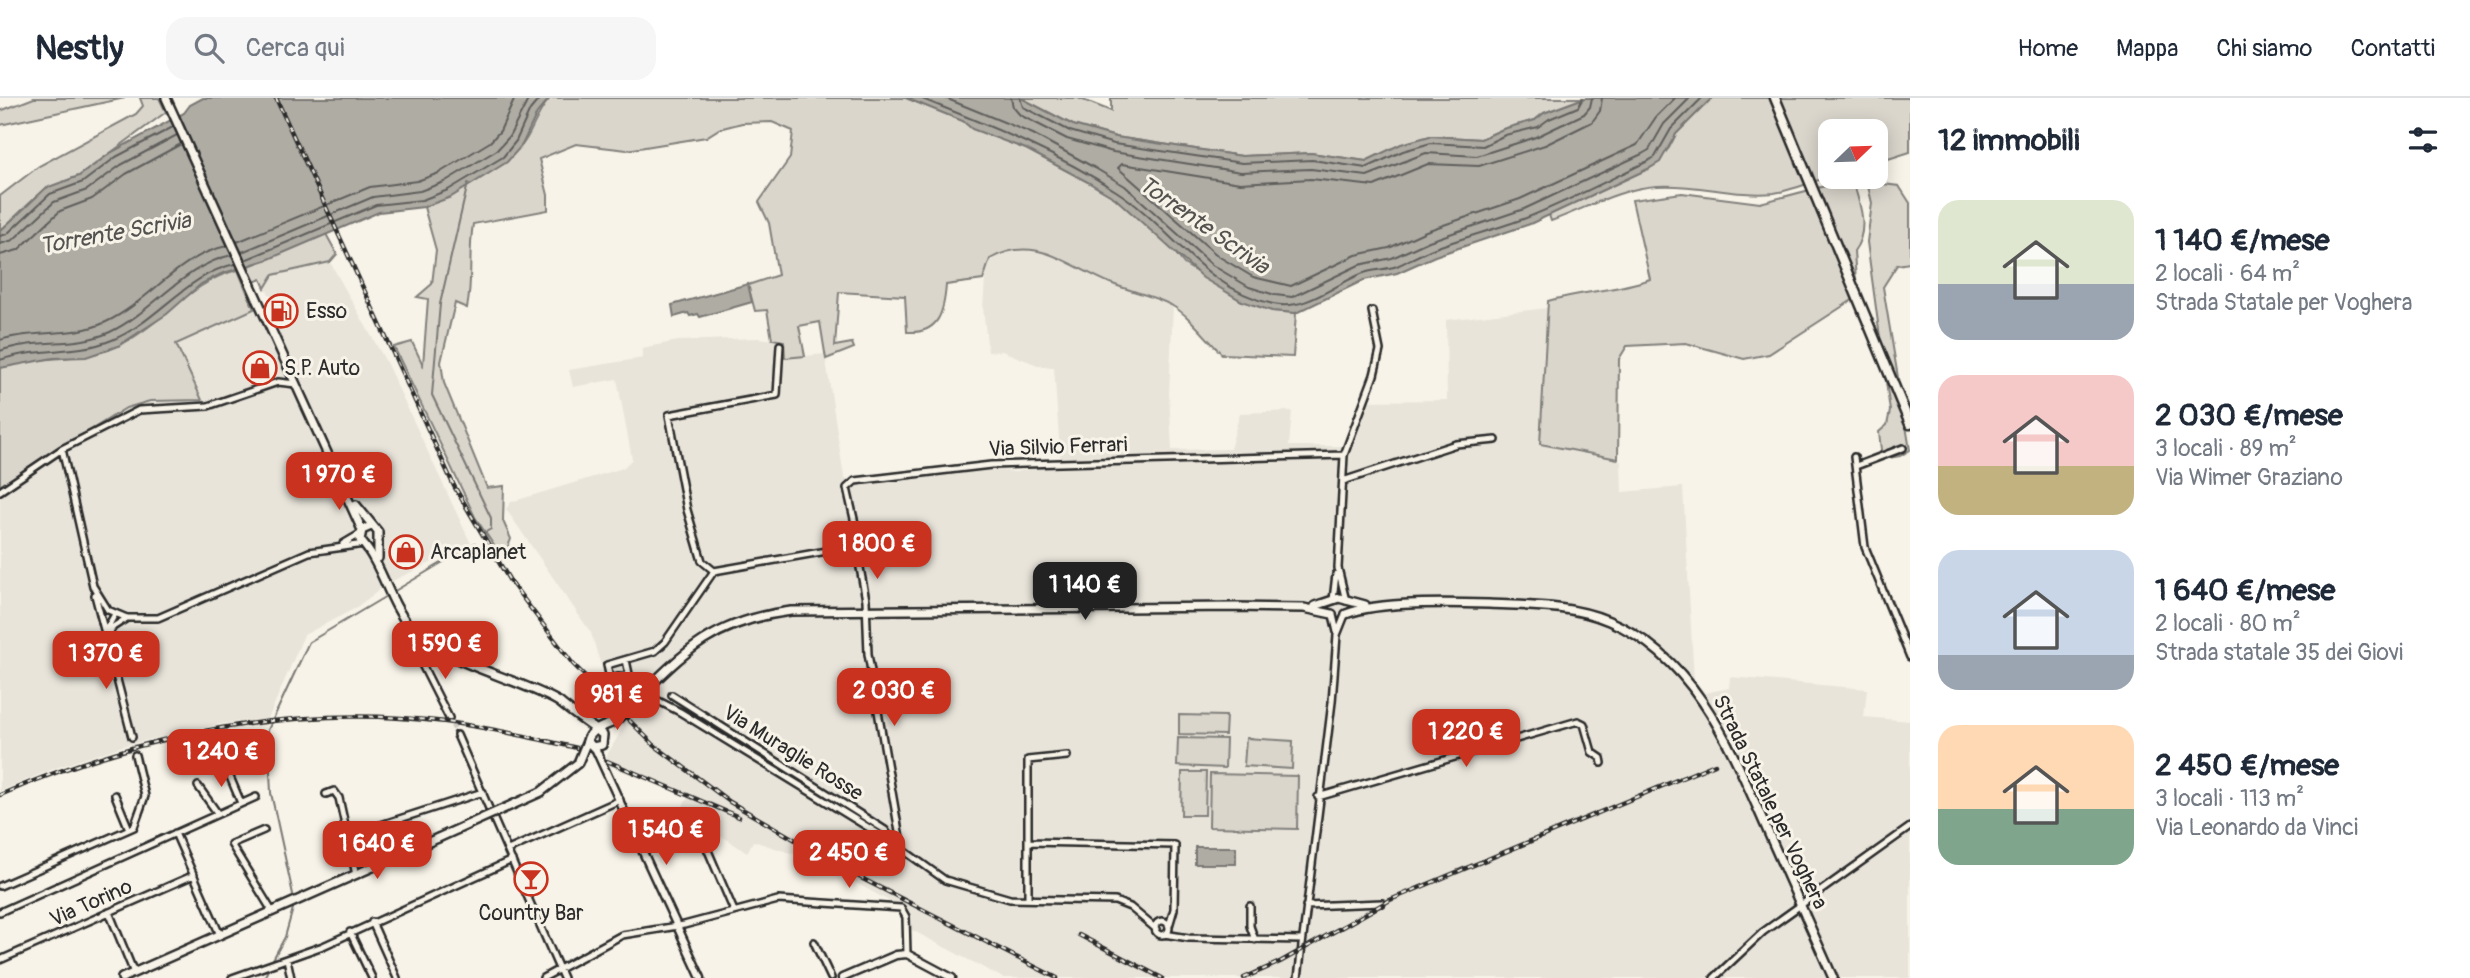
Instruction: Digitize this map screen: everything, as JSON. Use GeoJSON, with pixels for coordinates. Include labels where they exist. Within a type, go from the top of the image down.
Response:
{"type":"FeatureCollection","features":[{"type":"Feature","properties":{"kind":"main road"},"geometry":{"type":"LineString","coordinates":[[1775,98],[1910,424]]}},
{"type":"Feature","properties":{"kind":"main road"},"geometry":{"type":"LineString","coordinates":[[168,101],[342,484],[366,544],[380,565],[402,616],[426,642],[447,654],[559,702],[596,731],[599,745]]}},
{"type":"Feature","properties":{"kind":"main road"},"geometry":{"type":"LineString","coordinates":[[342,484],[378,532],[380,565]]}},
{"type":"Feature","properties":{"kind":"main road"},"geometry":{"type":"LineString","coordinates":[[361,532],[371,526]]}},
{"type":"Feature","properties":{"kind":"main road"},"geometry":{"type":"LineString","coordinates":[[366,544],[377,541]]}},
{"type":"Feature","properties":{"kind":"main road","name":"Strada Statale per Voghera"},"geometry":{"type":"LineString","coordinates":[[1304,608],[1339,598],[1376,607],[1479,604],[1563,609],[1607,620],[1642,640],[1683,674],[1714,718],[1833,978]]}},
{"type":"Feature","properties":{"kind":"main road"},"geometry":{"type":"LineString","coordinates":[[1332,601],[1332,614]]}},
{"type":"Feature","properties":{"kind":"main road"},"geometry":{"type":"LineString","coordinates":[[1346,614],[1347,602]]}},
{"type":"Feature","properties":{"kind":"main road","name":"Strada Statale per Voghera"},"geometry":{"type":"LineString","coordinates":[[122,978],[541,792],[599,745],[616,720],[696,643],[725,627],[759,616],[791,611],[866,609],[1304,608],[1346,614],[1376,607]]}},
{"type":"Feature","properties":{"kind":"main road"},"geometry":{"type":"LineString","coordinates":[[577,718],[587,738],[599,745]]}},
{"type":"Feature","properties":{"kind":"main road","name":"Strada Statale per Voghera"},"geometry":{"type":"LineString","coordinates":[[587,738],[616,720]]}},
{"type":"Feature","properties":{"kind":"main road"},"geometry":{"type":"LineString","coordinates":[[578,763],[587,738]]}},
{"type":"Feature","properties":{"kind":"street"},"geometry":{"type":"LineString","coordinates":[[1332,601],[1338,568],[1344,455],[1374,374],[1380,350],[1372,312]]}},
{"type":"Feature","properties":{"kind":"street"},"geometry":{"type":"LineString","coordinates":[[714,571],[702,561],[667,419],[672,413],[777,395],[780,345]]}},
{"type":"Feature","properties":{"kind":"street"},"geometry":{"type":"LineString","coordinates":[[278,382],[288,366]]}},
{"type":"Feature","properties":{"kind":"street"},"geometry":{"type":"LineString","coordinates":[[0,491],[61,449],[139,411],[208,405],[278,382],[296,384]]}},
{"type":"Feature","properties":{"kind":"street"},"geometry":{"type":"LineString","coordinates":[[1343,481],[1456,444],[1496,440]]}},
{"type":"Feature","properties":{"kind":"street"},"geometry":{"type":"LineString","coordinates":[[61,449],[132,737]]}},
{"type":"Feature","properties":{"kind":"street"},"geometry":{"type":"LineString","coordinates":[[1856,466],[1903,449]]}},
{"type":"Feature","properties":{"kind":"street","name":"Via Silvio Ferrari"},"geometry":{"type":"LineString","coordinates":[[858,557],[859,541],[847,488],[855,481],[991,464],[1344,455]]}},
{"type":"Feature","properties":{"kind":"street"},"geometry":{"type":"LineString","coordinates":[[1854,457],[1865,547],[1910,657]]}},
{"type":"Feature","properties":{"kind":"street"},"geometry":{"type":"LineString","coordinates":[[337,547],[361,532]]}},
{"type":"Feature","properties":{"kind":"street"},"geometry":{"type":"LineString","coordinates":[[93,586],[103,604],[115,614],[127,618],[158,618],[309,552],[366,544]]}},
{"type":"Feature","properties":{"kind":"street"},"geometry":{"type":"LineString","coordinates":[[626,660],[629,674],[610,679],[607,665],[655,651],[666,642],[714,571],[838,549],[848,550],[858,557],[864,578],[867,654],[902,849]]}},
{"type":"Feature","properties":{"kind":"street"},"geometry":{"type":"LineString","coordinates":[[1338,568],[1347,602]]}},
{"type":"Feature","properties":{"kind":"street"},"geometry":{"type":"LineString","coordinates":[[106,638],[106,626],[115,614]]}},
{"type":"Feature","properties":{"kind":"street"},"geometry":{"type":"LineString","coordinates":[[1298,978],[1318,797],[1332,702],[1337,635],[1332,614]]}},
{"type":"Feature","properties":{"kind":"street"},"geometry":{"type":"LineString","coordinates":[[1337,635],[1346,614]]}},
{"type":"Feature","properties":{"kind":"street"},"geometry":{"type":"LineString","coordinates":[[402,616],[404,629],[449,718]]}},
{"type":"Feature","properties":{"kind":"street"},"geometry":{"type":"LineString","coordinates":[[106,638],[113,626],[127,618]]}},
{"type":"Feature","properties":{"kind":"street"},"geometry":{"type":"LineString","coordinates":[[418,656],[419,649],[426,642]]}},
{"type":"Feature","properties":{"kind":"street"},"geometry":{"type":"LineString","coordinates":[[643,693],[680,712],[892,842],[945,880],[1010,899],[1115,901],[1169,927],[1181,937]]}},
{"type":"Feature","properties":{"kind":"street","name":"Via Muraglie Rosse"},"geometry":{"type":"LineString","coordinates":[[672,695],[885,830],[892,842]]}},
{"type":"Feature","properties":{"kind":"street"},"geometry":{"type":"LineString","coordinates":[[1318,797],[1578,721],[1584,724],[1592,752],[1601,758],[1602,763]]}},
{"type":"Feature","properties":{"kind":"street"},"geometry":{"type":"LineString","coordinates":[[457,735],[563,978]]}},
{"type":"Feature","properties":{"kind":"street"},"geometry":{"type":"LineString","coordinates":[[599,745],[604,768],[701,978]]}},
{"type":"Feature","properties":{"kind":"street"},"geometry":{"type":"LineString","coordinates":[[0,886],[134,827],[145,796],[135,755]]}},
{"type":"Feature","properties":{"kind":"street"},"geometry":{"type":"LineString","coordinates":[[1028,899],[1028,760],[1067,756]]}},
{"type":"Feature","properties":{"kind":"street"},"geometry":{"type":"LineString","coordinates":[[225,765],[241,803]]}},
{"type":"Feature","properties":{"kind":"street"},"geometry":{"type":"LineString","coordinates":[[198,786],[218,814]]}},
{"type":"Feature","properties":{"kind":"street"},"geometry":{"type":"LineString","coordinates":[[326,794],[334,792],[339,798],[356,875]]}},
{"type":"Feature","properties":{"kind":"street"},"geometry":{"type":"LineString","coordinates":[[347,836],[483,792]]}},
{"type":"Feature","properties":{"kind":"street"},"geometry":{"type":"LineString","coordinates":[[115,795],[129,829]]}},
{"type":"Feature","properties":{"kind":"street"},"geometry":{"type":"LineString","coordinates":[[0,912],[256,797]]}},
{"type":"Feature","properties":{"kind":"street"},"geometry":{"type":"LineString","coordinates":[[508,850],[620,800]]}},
{"type":"Feature","properties":{"kind":"street"},"geometry":{"type":"LineString","coordinates":[[1714,978],[1763,932],[1910,827]]}},
{"type":"Feature","properties":{"kind":"street"},"geometry":{"type":"LineString","coordinates":[[264,830],[231,845],[272,912]]}},
{"type":"Feature","properties":{"kind":"street"},"geometry":{"type":"LineString","coordinates":[[175,833],[220,935]]}},
{"type":"Feature","properties":{"kind":"street"},"geometry":{"type":"LineString","coordinates":[[703,839],[734,911]]}},
{"type":"Feature","properties":{"kind":"street"},"geometry":{"type":"LineString","coordinates":[[1028,842],[1175,845],[1174,909],[1164,934]]}},
{"type":"Feature","properties":{"kind":"street"},"geometry":{"type":"LineString","coordinates":[[233,978],[351,932],[512,860]]}},
{"type":"Feature","properties":{"kind":"street","name":"Via Torino"},"geometry":{"type":"LineString","coordinates":[[0,960],[194,875]]}},
{"type":"Feature","properties":{"kind":"street"},"geometry":{"type":"LineString","coordinates":[[544,978],[622,935],[678,925],[778,900],[901,908],[906,917],[907,954]]}},
{"type":"Feature","properties":{"kind":"street"},"geometry":{"type":"LineString","coordinates":[[1306,906],[1382,903]]}},
{"type":"Feature","properties":{"kind":"street"},"geometry":{"type":"LineString","coordinates":[[1250,906],[1250,926],[1255,940]]}},
{"type":"Feature","properties":{"kind":"street"},"geometry":{"type":"LineString","coordinates":[[1159,924],[1174,909]]}},
{"type":"Feature","properties":{"kind":"street"},"geometry":{"type":"LineString","coordinates":[[108,912],[134,973]]}},
{"type":"Feature","properties":{"kind":"street"},"geometry":{"type":"LineString","coordinates":[[372,922],[397,978]]}},
{"type":"Feature","properties":{"kind":"street"},"geometry":{"type":"LineString","coordinates":[[1159,924],[1164,934]]}},
{"type":"Feature","properties":{"kind":"street"},"geometry":{"type":"LineString","coordinates":[[1242,940],[1250,926]]}},
{"type":"Feature","properties":{"kind":"street"},"geometry":{"type":"LineString","coordinates":[[351,932],[372,978]]}},
{"type":"Feature","properties":{"kind":"street"},"geometry":{"type":"LineString","coordinates":[[1164,934],[1242,940],[1303,940]]}},
{"type":"Feature","properties":{"kind":"street"},"geometry":{"type":"LineString","coordinates":[[814,942],[831,978]]}},
{"type":"Feature","properties":{"kind":"street"},"geometry":{"type":"LineString","coordinates":[[842,978],[896,955],[907,954],[952,978]]}},
{"type":"Feature","properties":{"kind":"street"},"geometry":{"type":"LineString","coordinates":[[287,959],[291,978]]}},
{"type":"Feature","properties":{"kind":"shaded area"},"geometry":{"type":"Polygon","coordinates":[[[34,98],[125,98],[0,125],[0,111],[34,98]]]}},
{"type":"Feature","properties":{"kind":"shaded area"},"geometry":{"type":"Polygon","coordinates":[[[140,98],[159,98],[166,112],[79,176],[46,188],[0,231],[0,196],[39,166],[136,114],[143,106],[140,98]]]}},
{"type":"Feature","properties":{"kind":"shaded area"},"geometry":{"type":"Polygon","coordinates":[[[550,98],[906,98],[963,121],[972,129],[1026,149],[1115,198],[1170,246],[1184,264],[1242,301],[1272,311],[1296,313],[1293,357],[1222,354],[1191,321],[1171,305],[1110,283],[1051,255],[1022,249],[990,259],[983,280],[946,285],[944,304],[938,319],[933,325],[918,332],[907,332],[905,296],[839,292],[835,346],[852,343],[854,348],[826,359],[820,322],[799,326],[805,356],[785,358],[784,341],[772,339],[767,310],[755,311],[748,285],[778,275],[769,223],[759,202],[790,158],[793,131],[772,122],[742,123],[719,129],[706,137],[627,150],[576,144],[539,159],[548,195],[548,210],[473,224],[467,308],[455,303],[441,362],[444,383],[487,488],[504,486],[503,521],[511,539],[503,559],[475,517],[394,347],[412,342],[423,365],[428,299],[417,297],[432,284],[436,250],[424,207],[476,180],[514,153],[526,140],[550,98]]]}},
{"type":"Feature","properties":{"kind":"shaded area"},"geometry":{"type":"Polygon","coordinates":[[[1021,98],[1078,98],[1111,111],[1111,98],[1584,98],[1544,113],[1535,120],[1503,129],[1481,139],[1430,136],[1400,145],[1366,161],[1311,153],[1242,156],[1116,137],[1073,125],[1021,98]]]}},
{"type":"Feature","properties":{"kind":"shaded area"},"geometry":{"type":"Polygon","coordinates":[[[1712,98],[1910,98],[1910,152],[1888,159],[1888,119],[1818,119],[1818,180],[1788,190],[1759,194],[1686,186],[1643,188],[1616,195],[1551,221],[1549,215],[1650,168],[1669,148],[1676,134],[1712,98]]]}},
{"type":"Feature","properties":{"kind":"shaded area"},"geometry":{"type":"Polygon","coordinates":[[[1888,185],[1899,186],[1910,203],[1910,263],[1897,265],[1883,287],[1910,450],[1900,456],[1882,459],[1879,432],[1887,425],[1890,411],[1867,242],[1872,203],[1869,189],[1888,189],[1888,185]]]}},
{"type":"Feature","properties":{"kind":"shaded area"},"geometry":{"type":"Polygon","coordinates":[[[1818,188],[1855,189],[1863,225],[1859,243],[1854,251],[1857,297],[1769,354],[1744,359],[1686,343],[1627,346],[1619,359],[1618,459],[1540,444],[1548,301],[1650,279],[1632,200],[1682,193],[1760,203],[1818,188]]]}},
{"type":"Feature","properties":{"kind":"shaded area"},"geometry":{"type":"Polygon","coordinates":[[[326,234],[337,254],[330,262],[273,275],[265,288],[261,279],[254,282],[247,267],[326,234]]]}},
{"type":"Feature","properties":{"kind":"shaded area"},"geometry":{"type":"Polygon","coordinates":[[[1028,248],[1045,251],[1107,282],[1173,306],[1169,394],[1172,450],[1230,449],[1240,413],[1292,411],[1289,446],[1342,446],[1361,401],[1447,400],[1446,320],[1547,308],[1541,443],[1618,459],[1621,462],[1622,492],[1683,487],[1694,680],[1705,693],[1729,688],[1730,677],[1867,689],[1864,717],[1910,721],[1910,978],[1003,978],[908,928],[906,910],[843,876],[825,871],[806,858],[753,841],[747,853],[725,838],[689,828],[694,812],[683,806],[688,797],[607,765],[607,755],[624,726],[620,721],[629,712],[636,718],[649,712],[606,682],[591,633],[506,509],[511,502],[623,468],[632,459],[617,379],[573,387],[569,370],[643,358],[642,348],[678,341],[758,338],[784,341],[785,358],[825,354],[844,477],[852,486],[982,468],[1015,472],[1061,467],[1054,367],[1040,366],[1002,351],[988,352],[983,308],[986,265],[999,254],[1028,248]]]}},
{"type":"Feature","properties":{"kind":"shaded area"},"geometry":{"type":"Polygon","coordinates":[[[330,262],[386,362],[471,544],[390,582],[354,609],[304,635],[268,719],[220,724],[126,745],[56,768],[0,791],[0,487],[126,408],[150,401],[202,400],[176,343],[272,298],[265,288],[273,275],[330,262]]]}},
{"type":"Feature","properties":{"kind":"shaded area"},"geometry":{"type":"Polygon","coordinates":[[[238,270],[254,309],[176,344],[202,400],[150,401],[126,408],[0,487],[0,368],[29,361],[88,355],[116,347],[147,328],[205,283],[238,270]]]}},
{"type":"Feature","properties":{"kind":"shaded area"},"geometry":{"type":"Polygon","coordinates":[[[1179,715],[1226,716],[1225,735],[1179,734],[1179,715]]]}},
{"type":"Feature","properties":{"kind":"shaded area"},"geometry":{"type":"Polygon","coordinates":[[[1178,738],[1226,739],[1225,768],[1177,766],[1178,738]]]}},
{"type":"Feature","properties":{"kind":"shaded area"},"geometry":{"type":"Polygon","coordinates":[[[1246,738],[1293,741],[1292,769],[1244,766],[1246,738]]]}},
{"type":"Feature","properties":{"kind":"shaded area"},"geometry":{"type":"Polygon","coordinates":[[[1182,772],[1206,772],[1205,815],[1181,815],[1182,772]]]}},
{"type":"Feature","properties":{"kind":"shaded area"},"geometry":{"type":"Polygon","coordinates":[[[1210,774],[1298,776],[1297,829],[1209,827],[1210,774]]]}},
{"type":"Feature","properties":{"kind":"water","name":"Torrente Scrivia"},"geometry":{"type":"Polygon","coordinates":[[[203,98],[550,98],[537,113],[522,145],[507,162],[451,197],[424,207],[379,212],[269,259],[221,274],[201,284],[167,314],[118,346],[86,357],[53,358],[0,368],[0,231],[46,188],[79,176],[112,152],[184,113],[190,105],[203,98]]]}},
{"type":"Feature","properties":{"kind":"water","name":"Torrente Scrivia"},"geometry":{"type":"Polygon","coordinates":[[[906,98],[1021,98],[1073,125],[1116,137],[1242,156],[1311,153],[1366,161],[1401,144],[1430,136],[1481,139],[1503,129],[1535,120],[1544,113],[1584,98],[1712,98],[1676,134],[1660,162],[1650,168],[1530,224],[1435,256],[1397,273],[1364,280],[1296,313],[1272,311],[1242,301],[1203,278],[1115,198],[1026,149],[972,129],[963,121],[906,98]]]}},
{"type":"Feature","properties":{"kind":"water"},"geometry":{"type":"Polygon","coordinates":[[[748,284],[752,302],[700,317],[698,314],[690,316],[688,313],[674,317],[672,305],[748,284]]]}},
{"type":"Feature","properties":{"kind":"water"},"geometry":{"type":"Polygon","coordinates":[[[1195,847],[1236,847],[1236,864],[1195,864],[1195,847]]]}},
{"type":"Feature","properties":{"kind":"waterway"},"geometry":{"type":"LineString","coordinates":[[468,183],[440,304],[432,395],[491,518],[491,529],[484,533]]}},
{"type":"Feature","properties":{"kind":"waterway"},"geometry":{"type":"LineString","coordinates":[[393,592],[475,543]]}},
{"type":"Feature","properties":{"kind":"waterway"},"geometry":{"type":"LineString","coordinates":[[294,899],[271,793],[268,730],[309,642],[388,595]]}},
{"type":"Feature","properties":{"kind":"waterway"},"geometry":{"type":"LineString","coordinates":[[272,961],[285,937],[294,905]]}},
{"type":"Feature","properties":{"kind":"waterway"},"geometry":{"type":"LineString","coordinates":[[264,978],[270,966]]}},
{"type":"Feature","properties":{"kind":"tunnel"},"geometry":{"type":"LineString","coordinates":[[449,718],[457,735]]}},
{"type":"Feature","properties":{"kind":"tunnel"},"geometry":{"type":"LineString","coordinates":[[132,737],[135,755]]}},
{"type":"Feature","properties":{"kind":"railway"},"geometry":{"type":"LineString","coordinates":[[276,98],[454,486],[510,581],[573,664],[654,745],[730,802],[863,879],[1057,978]]}},
{"type":"Feature","properties":{"kind":"railway"},"geometry":{"type":"LineString","coordinates":[[0,795],[107,755],[218,728],[275,721],[389,717],[446,722],[577,748]]}},
{"type":"Feature","properties":{"kind":"railway"},"geometry":{"type":"LineString","coordinates":[[607,761],[739,817]]}},
{"type":"Feature","properties":{"kind":"railway"},"geometry":{"type":"LineString","coordinates":[[1244,978],[1280,962],[1390,900],[1715,764]]}},
{"type":"Feature","properties":{"kind":"railway"},"geometry":{"type":"LineString","coordinates":[[1079,935],[1162,978]]}},
{"type":"Feature","properties":{"kind":"place","name":"Esso"},"geometry":{"type":"Point","coordinates":[281,311]}},
{"type":"Feature","properties":{"kind":"place","name":"S.P. Auto"},"geometry":{"type":"Point","coordinates":[260,368]}},
{"type":"Feature","properties":{"kind":"place","name":"Arcaplanet"},"geometry":{"type":"Point","coordinates":[406,552]}},
{"type":"Feature","properties":{"kind":"place","name":"Country Bar"},"geometry":{"type":"Point","coordinates":[531,879]}}]}
